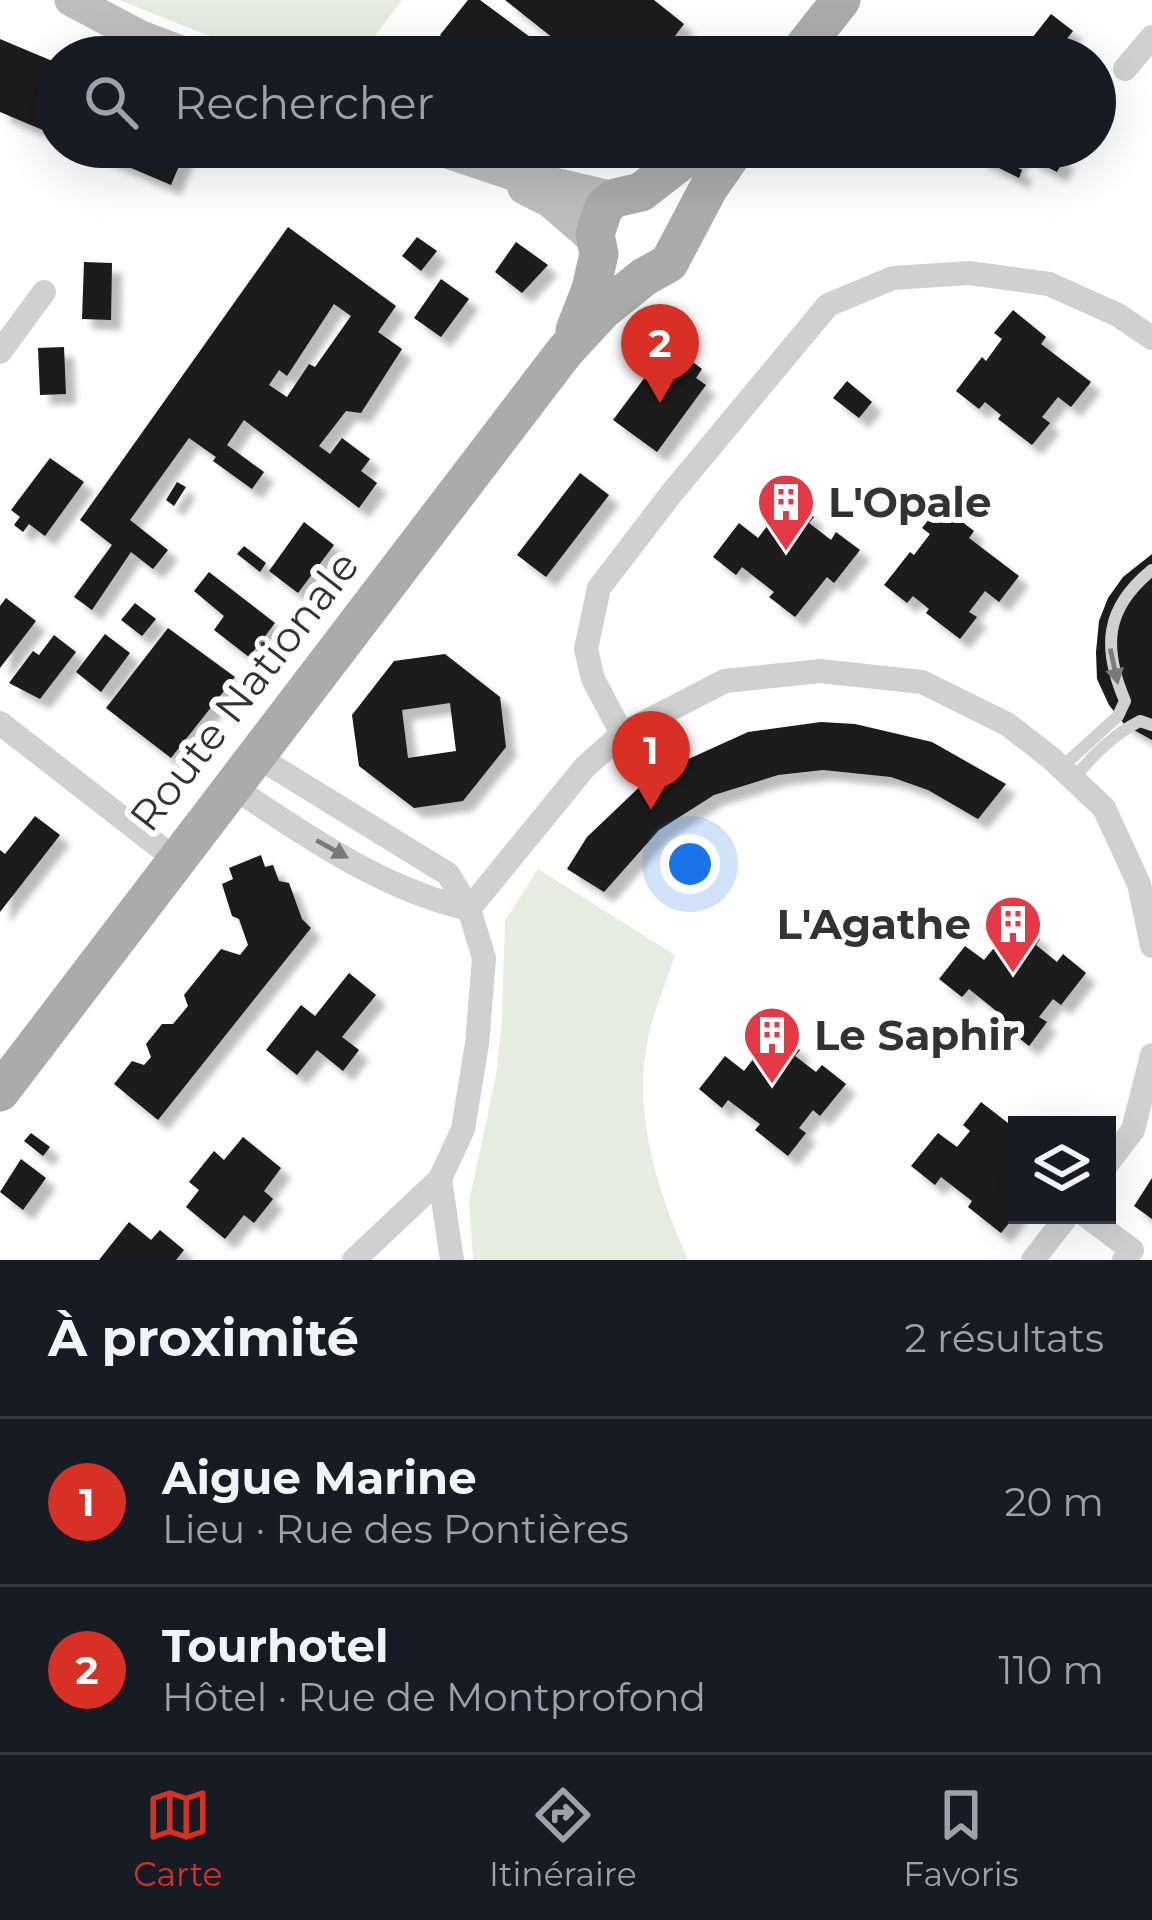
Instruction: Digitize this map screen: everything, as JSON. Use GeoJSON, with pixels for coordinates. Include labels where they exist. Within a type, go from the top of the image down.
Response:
{"type":"FeatureCollection","features":[{"type":"Feature","properties":{"kind":"main road"},"geometry":{"type":"LineString","coordinates":[[813,36],[841,0]]}},
{"type":"Feature","properties":{"kind":"main road","name":"Route Nationale"},"geometry":{"type":"LineString","coordinates":[[566,351],[584,312],[597,247],[597,220],[668,168]]}},
{"type":"Feature","properties":{"kind":"main road","name":"Route Nationale"},"geometry":{"type":"LineString","coordinates":[[0,1092],[566,351],[603,310],[669,263],[724,168]]}},
{"type":"Feature","properties":{"kind":"main road"},"geometry":{"type":"LineString","coordinates":[[628,195],[654,195],[674,213],[680,239]]}},
{"type":"Feature","properties":{"kind":"main road"},"geometry":{"type":"LineString","coordinates":[[597,247],[615,271],[644,277]]}},
{"type":"Feature","properties":{"kind":"street"},"geometry":{"type":"LineString","coordinates":[[71,0],[137,36]]}},
{"type":"Feature","properties":{"kind":"street"},"geometry":{"type":"LineString","coordinates":[[1125,69],[1152,37]]}},
{"type":"Feature","properties":{"kind":"street"},"geometry":{"type":"LineString","coordinates":[[484,168],[550,201],[597,247]]}},
{"type":"Feature","properties":{"kind":"street"},"geometry":{"type":"LineString","coordinates":[[498,168],[628,195]]}},
{"type":"Feature","properties":{"kind":"street"},"geometry":{"type":"LineString","coordinates":[[622,734],[593,680],[586,649],[599,588],[670,494],[828,305],[893,278],[969,273],[1049,284],[1118,315],[1152,338]]}},
{"type":"Feature","properties":{"kind":"street"},"geometry":{"type":"LineString","coordinates":[[0,352],[44,292]]}},
{"type":"Feature","properties":{"kind":"street"},"geometry":{"type":"LineString","coordinates":[[469,909],[586,767],[622,734],[725,681],[820,671],[922,682],[1007,724],[1068,773],[1104,808],[1139,884],[1152,946]]}},
{"type":"Feature","properties":{"kind":"street"},"geometry":{"type":"LineString","coordinates":[[0,723],[175,859]]}},
{"type":"Feature","properties":{"kind":"street"},"geometry":{"type":"LineString","coordinates":[[244,771],[285,822],[402,888],[469,909]]}},
{"type":"Feature","properties":{"kind":"street"},"geometry":{"type":"LineString","coordinates":[[244,771],[448,874],[469,909],[484,958],[463,1129],[440,1179],[354,1260]]}},
{"type":"Feature","properties":{"kind":"street"},"geometry":{"type":"LineString","coordinates":[[1116,1152],[1133,1130],[1152,1055]]}},
{"type":"Feature","properties":{"kind":"street"},"geometry":{"type":"LineString","coordinates":[[440,1179],[452,1260]]}},
{"type":"Feature","properties":{"kind":"street"},"geometry":{"type":"LineString","coordinates":[[1034,1260],[1061,1224]]}},
{"type":"Feature","properties":{"kind":"street"},"geometry":{"type":"LineString","coordinates":[[1097,1224],[1132,1250],[1124,1260]]}},
{"type":"Feature","properties":{"kind":"lane"},"geometry":{"type":"LineString","coordinates":[[1068,773],[1118,716],[1125,701],[1109,650],[1114,618],[1131,587],[1152,570]]}},
{"type":"Feature","properties":{"kind":"lane"},"geometry":{"type":"LineString","coordinates":[[1068,773],[1130,726],[1140,721],[1152,725]]}},
{"type":"Feature","properties":{"kind":"shaded area"},"geometry":{"type":"Polygon","coordinates":[[[119,0],[402,0],[375,36],[210,36],[119,0]]]}},
{"type":"Feature","properties":{"kind":"shaded area"},"geometry":{"type":"Polygon","coordinates":[[[538,869],[675,955],[649,1033],[643,1100],[651,1155],[688,1260],[473,1260],[469,1202],[496,1075],[505,921],[538,869]]]}},
{"type":"Feature","properties":{"kind":"building"},"geometry":{"type":"Polygon","coordinates":[[[468,0],[480,0],[529,36],[441,36],[468,0]]]}},
{"type":"Feature","properties":{"kind":"building"},"geometry":{"type":"Polygon","coordinates":[[[505,0],[654,0],[684,24],[675,36],[550,36],[505,0]]]}},
{"type":"Feature","properties":{"kind":"building"},"geometry":{"type":"Polygon","coordinates":[[[1051,14],[1073,31],[1069,36],[1034,36],[1051,14]]]}},
{"type":"Feature","properties":{"kind":"building"},"geometry":{"type":"Polygon","coordinates":[[[0,39],[36,54],[36,127],[0,112],[0,39]]]}},
{"type":"Feature","properties":{"kind":"building"},"geometry":{"type":"Polygon","coordinates":[[[131,168],[178,168],[171,185],[131,168]]]}},
{"type":"Feature","properties":{"kind":"building"},"geometry":{"type":"Polygon","coordinates":[[[999,168],[1022,170],[1019,178],[999,168]]]}},
{"type":"Feature","properties":{"kind":"building"},"geometry":{"type":"Polygon","coordinates":[[[288,227],[396,306],[378,332],[402,349],[361,413],[346,411],[319,446],[330,454],[342,438],[370,459],[361,471],[377,483],[359,508],[244,420],[227,445],[264,472],[252,489],[189,438],[130,520],[168,550],[153,569],[131,552],[92,610],[74,597],[112,545],[80,520],[288,227]],[[334,304],[287,376],[279,370],[269,385],[287,397],[351,316],[334,304]]]}},
{"type":"Feature","properties":{"kind":"building"},"geometry":{"type":"Polygon","coordinates":[[[417,237],[437,251],[421,271],[402,256],[417,237]]]}},
{"type":"Feature","properties":{"kind":"building"},"geometry":{"type":"Polygon","coordinates":[[[516,242],[548,265],[522,293],[495,272],[516,242]]]}},
{"type":"Feature","properties":{"kind":"building"},"geometry":{"type":"Polygon","coordinates":[[[84,262],[112,263],[111,320],[82,319],[84,262]]]}},
{"type":"Feature","properties":{"kind":"building"},"geometry":{"type":"Polygon","coordinates":[[[441,279],[469,299],[441,337],[414,318],[441,279]]]}},
{"type":"Feature","properties":{"kind":"building"},"geometry":{"type":"Polygon","coordinates":[[[1013,310],[1046,337],[1041,344],[1091,382],[1071,407],[1058,397],[1042,417],[1050,423],[1032,445],[998,419],[1001,415],[985,402],[979,409],[956,391],[1002,339],[994,333],[1013,310]]]}},
{"type":"Feature","properties":{"kind":"building"},"geometry":{"type":"Polygon","coordinates":[[[64,347],[66,394],[40,395],[38,348],[64,347]]]}},
{"type":"Feature","properties":{"kind":"building"},"geometry":{"type":"Polygon","coordinates":[[[673,347],[702,369],[696,378],[706,385],[657,452],[613,420],[663,353],[667,356],[673,347]]]}},
{"type":"Feature","properties":{"kind":"building"},"geometry":{"type":"Polygon","coordinates":[[[847,381],[872,402],[859,418],[833,398],[847,381]]]}},
{"type":"Feature","properties":{"kind":"building"},"geometry":{"type":"Polygon","coordinates":[[[50,458],[84,482],[45,536],[29,524],[23,532],[14,525],[20,517],[11,510],[50,458]]]}},
{"type":"Feature","properties":{"kind":"building"},"geometry":{"type":"Polygon","coordinates":[[[580,473],[609,495],[546,577],[517,555],[580,473]]]}},
{"type":"Feature","properties":{"kind":"building"},"geometry":{"type":"Polygon","coordinates":[[[177,482],[186,487],[174,506],[166,500],[177,482]]]}},
{"type":"Feature","properties":{"kind":"building","name":"L'Opale"},"geometry":{"type":"Polygon","coordinates":[[[782,492],[814,517],[809,523],[831,540],[836,532],[860,550],[834,583],[827,577],[795,617],[769,597],[774,592],[742,567],[736,575],[713,557],[739,523],[758,538],[771,521],[764,515],[782,492]]]}},
{"type":"Feature","properties":{"kind":"building"},"geometry":{"type":"Polygon","coordinates":[[[940,505],[974,531],[969,538],[1019,576],[999,602],[985,591],[969,612],[977,617],[960,639],[926,613],[929,609],[913,596],[907,603],[884,585],[930,534],[922,528],[940,505]]]}},
{"type":"Feature","properties":{"kind":"building"},"geometry":{"type":"Polygon","coordinates":[[[304,522],[334,545],[298,593],[269,571],[304,522]]]}},
{"type":"Feature","properties":{"kind":"building"},"geometry":{"type":"Polygon","coordinates":[[[244,546],[266,563],[260,572],[237,554],[244,546]]]}},
{"type":"Feature","properties":{"kind":"building"},"geometry":{"type":"Polygon","coordinates":[[[1152,554],[1152,740],[1125,725],[1109,705],[1097,679],[1096,652],[1099,621],[1108,598],[1123,577],[1152,554]]]}},
{"type":"Feature","properties":{"kind":"building"},"geometry":{"type":"Polygon","coordinates":[[[209,572],[275,623],[249,657],[214,630],[224,616],[194,591],[209,572]]]}},
{"type":"Feature","properties":{"kind":"building"},"geometry":{"type":"Polygon","coordinates":[[[6,598],[36,621],[0,668],[0,606],[6,598]]]}},
{"type":"Feature","properties":{"kind":"building"},"geometry":{"type":"Polygon","coordinates":[[[135,603],[156,619],[142,636],[121,620],[135,603]]]}},
{"type":"Feature","properties":{"kind":"building"},"geometry":{"type":"Polygon","coordinates":[[[168,628],[235,677],[171,758],[106,708],[168,628]]]}},
{"type":"Feature","properties":{"kind":"building"},"geometry":{"type":"Polygon","coordinates":[[[105,634],[130,653],[101,692],[76,672],[105,634]]]}},
{"type":"Feature","properties":{"kind":"building"},"geometry":{"type":"Polygon","coordinates":[[[54,635],[76,652],[40,699],[9,683],[33,651],[39,655],[54,635]]]}},
{"type":"Feature","properties":{"kind":"building"},"geometry":{"type":"Polygon","coordinates":[[[445,654],[500,697],[506,747],[463,801],[414,808],[359,766],[352,715],[394,661],[445,654]],[[450,703],[402,710],[408,758],[456,751],[450,703]]]}},
{"type":"Feature","properties":{"kind":"building"},"geometry":{"type":"Polygon","coordinates":[[[821,722],[855,724],[932,742],[1006,784],[978,819],[928,790],[891,777],[823,770],[778,775],[714,795],[659,830],[604,892],[567,869],[587,837],[651,776],[748,732],[821,722]]]}},
{"type":"Feature","properties":{"kind":"building"},"geometry":{"type":"Polygon","coordinates":[[[35,816],[60,835],[0,912],[0,850],[5,854],[35,816]]]}},
{"type":"Feature","properties":{"kind":"building"},"geometry":{"type":"Polygon","coordinates":[[[261,855],[265,867],[273,865],[279,881],[289,883],[302,919],[311,928],[158,1120],[114,1084],[132,1061],[144,1065],[151,1057],[146,1044],[162,1024],[173,1024],[188,1006],[184,995],[221,949],[240,955],[248,945],[222,884],[233,879],[229,868],[261,855]]]}},
{"type":"Feature","properties":{"kind":"building","name":"L'Agathe"},"geometry":{"type":"Polygon","coordinates":[[[1009,915],[1040,939],[1036,945],[1057,962],[1063,954],[1086,973],[1061,1005],[1053,999],[1039,1017],[1047,1022],[1029,1046],[995,1019],[1000,1014],[969,989],[962,997],[939,979],[965,946],[984,960],[998,943],[990,937],[1009,915]]]}},
{"type":"Feature","properties":{"kind":"building"},"geometry":{"type":"Polygon","coordinates":[[[349,973],[376,995],[342,1037],[359,1050],[343,1071],[317,1050],[297,1075],[266,1050],[301,1005],[315,1016],[349,973]]]}},
{"type":"Feature","properties":{"kind":"building","name":"Le Saphir"},"geometry":{"type":"Polygon","coordinates":[[[768,1025],[800,1050],[795,1056],[816,1072],[822,1065],[846,1084],[820,1116],[813,1110],[799,1128],[806,1133],[788,1156],[755,1130],[760,1124],[728,1100],[722,1108],[699,1089],[725,1056],[744,1071],[757,1054],[750,1048],[768,1025]]]}},
{"type":"Feature","properties":{"kind":"building"},"geometry":{"type":"Polygon","coordinates":[[[981,1102],[1008,1123],[1008,1224],[1001,1233],[968,1207],[972,1201],[941,1177],[935,1185],[911,1166],[938,1133],[957,1147],[970,1131],[963,1125],[981,1102]]]}},
{"type":"Feature","properties":{"kind":"building"},"geometry":{"type":"Polygon","coordinates":[[[31,1133],[50,1147],[43,1156],[24,1141],[31,1133]]]}},
{"type":"Feature","properties":{"kind":"building"},"geometry":{"type":"Polygon","coordinates":[[[243,1137],[281,1168],[264,1191],[273,1199],[254,1223],[244,1215],[225,1239],[186,1207],[199,1190],[189,1182],[214,1151],[224,1160],[243,1137]]]}},
{"type":"Feature","properties":{"kind":"building"},"geometry":{"type":"Polygon","coordinates":[[[21,1159],[46,1178],[23,1210],[0,1192],[21,1159]]]}},
{"type":"Feature","properties":{"kind":"building"},"geometry":{"type":"Polygon","coordinates":[[[1152,1178],[1152,1219],[1134,1206],[1152,1178]]]}},
{"type":"Feature","properties":{"kind":"building"},"geometry":{"type":"Polygon","coordinates":[[[129,1222],[151,1240],[160,1230],[184,1250],[176,1260],[99,1260],[129,1222]]]}},
{"type":"Feature","properties":{"kind":"place","name":"Tourhotel"},"geometry":{"type":"Point","coordinates":[660,403]}},
{"type":"Feature","properties":{"kind":"place","name":"L'Opale"},"geometry":{"type":"Point","coordinates":[786,553]}},
{"type":"Feature","properties":{"kind":"place","name":"Aigue Marine"},"geometry":{"type":"Point","coordinates":[651,810]}},
{"type":"Feature","properties":{"kind":"place","name":"L'Agathe"},"geometry":{"type":"Point","coordinates":[1013,975]}},
{"type":"Feature","properties":{"kind":"place","name":"Le Saphir"},"geometry":{"type":"Point","coordinates":[772,1086]}}]}
